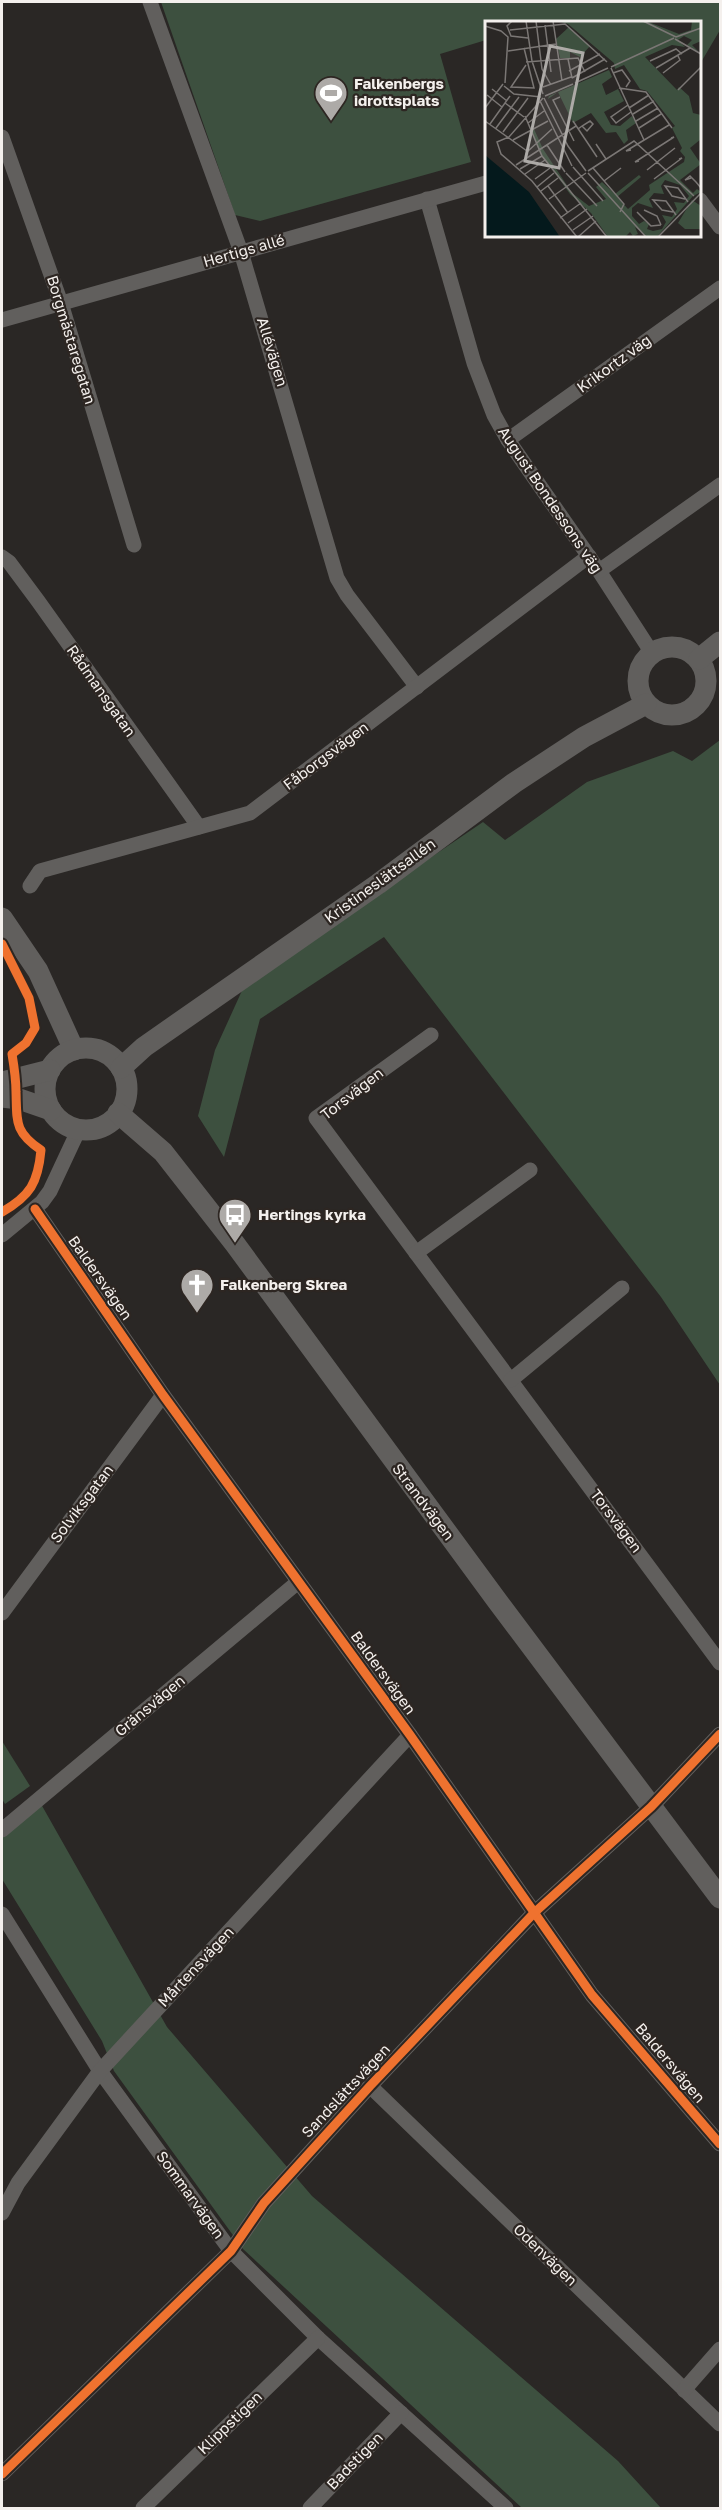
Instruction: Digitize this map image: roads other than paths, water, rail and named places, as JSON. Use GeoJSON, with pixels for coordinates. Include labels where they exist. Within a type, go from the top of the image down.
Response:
{"type":"FeatureCollection","features":[{"type":"Feature","properties":{"kind":"street","name":"Allévägen"},"geometry":{"type":"LineString","coordinates":[[150,2],[241,252],[337,578],[347,595],[417,687]]}},
{"type":"Feature","properties":{"kind":"street","name":"Borgmästaregatan"},"geometry":{"type":"LineString","coordinates":[[2,137],[61,303],[134,545]]}},
{"type":"Feature","properties":{"kind":"street","name":"Hertigs allé"},"geometry":{"type":"LineString","coordinates":[[2,320],[485,183]]}},
{"type":"Feature","properties":{"kind":"street","name":"August Bondessons väg"},"geometry":{"type":"LineString","coordinates":[[427,199],[474,363],[494,416],[652,653]]}},
{"type":"Feature","properties":{"kind":"street"},"geometry":{"type":"LineString","coordinates":[[701,203],[720,227]]}},
{"type":"Feature","properties":{"kind":"street","name":"Krikortz väg"},"geometry":{"type":"LineString","coordinates":[[508,440],[720,288]]}},
{"type":"Feature","properties":{"kind":"street"},"geometry":{"type":"LineString","coordinates":[[599,571],[720,484]]}},
{"type":"Feature","properties":{"kind":"street","name":"Fåborgsvägen"},"geometry":{"type":"LineString","coordinates":[[30,886],[40,871],[250,813],[589,556]]}},
{"type":"Feature","properties":{"kind":"street","name":"Rådmansgatan"},"geometry":{"type":"LineString","coordinates":[[2,557],[9,562],[38,601],[199,827]]}},
{"type":"Feature","properties":{"kind":"street"},"geometry":{"type":"LineString","coordinates":[[699,659],[720,642]]}},
{"type":"Feature","properties":{"kind":"street"},"geometry":{"type":"LineString","coordinates":[[677,647],[691,652],[699,659],[705,670],[706,684],[703,696],[695,707],[682,714],[668,715],[646,704],[639,690],[638,674],[645,660],[652,653],[662,648],[677,647]]}},
{"type":"Feature","properties":{"kind":"street","name":"Kristineslättsallén"},"geometry":{"type":"LineString","coordinates":[[121,1068],[144,1047],[352,902],[514,783],[584,736],[646,704]]}},
{"type":"Feature","properties":{"kind":"street"},"geometry":{"type":"LineString","coordinates":[[2,918],[38,971],[74,1050]]}},
{"type":"Feature","properties":{"kind":"street","name":"Torsvägen"},"geometry":{"type":"LineString","coordinates":[[431,1035],[316,1118],[720,1663]]}},
{"type":"Feature","properties":{"kind":"street"},"geometry":{"type":"LineString","coordinates":[[90,1049],[110,1057],[121,1068],[126,1089],[123,1104],[118,1113],[103,1126],[79,1129],[63,1123],[51,1110],[45,1088],[50,1070],[63,1056],[74,1050],[90,1049]]}},
{"type":"Feature","properties":{"kind":"street"},"geometry":{"type":"LineString","coordinates":[[2,1082],[50,1070]]}},
{"type":"Feature","properties":{"kind":"street"},"geometry":{"type":"LineString","coordinates":[[2,1097],[19,1099],[51,1110]]}},
{"type":"Feature","properties":{"kind":"street","name":"Strandvägen"},"geometry":{"type":"LineString","coordinates":[[118,1113],[163,1152],[235,1244],[398,1468],[720,1898]]}},
{"type":"Feature","properties":{"kind":"street"},"geometry":{"type":"LineString","coordinates":[[2,1235],[35,1209],[50,1191],[79,1129]]}},
{"type":"Feature","properties":{"kind":"street"},"geometry":{"type":"LineString","coordinates":[[416,1253],[530,1170]]}},
{"type":"Feature","properties":{"kind":"street","name":"Baldersvägen"},"geometry":{"type":"LineString","coordinates":[[35,1209],[164,1395],[410,1735],[592,1995],[720,2144]]}},
{"type":"Feature","properties":{"kind":"street"},"geometry":{"type":"LineString","coordinates":[[510,1380],[622,1288]]}},
{"type":"Feature","properties":{"kind":"street","name":"Solviksgatan"},"geometry":{"type":"LineString","coordinates":[[2,1613],[164,1395]]}},
{"type":"Feature","properties":{"kind":"street","name":"Gränsvägen"},"geometry":{"type":"LineString","coordinates":[[2,1830],[298,1582]]}},
{"type":"Feature","properties":{"kind":"street","name":"Sandslättsvägen"},"geometry":{"type":"LineString","coordinates":[[2,2474],[231,2251],[264,2203],[370,2086],[534,1913],[651,1807],[720,1734]]}},
{"type":"Feature","properties":{"kind":"street","name":"Mårtensvägen"},"geometry":{"type":"LineString","coordinates":[[2,2213],[18,2183],[100,2071],[410,1735]]}},
{"type":"Feature","properties":{"kind":"street","name":"Sommarvägen"},"geometry":{"type":"LineString","coordinates":[[2,1914],[7,1938],[231,2251],[318,2338],[507,2508]]}},
{"type":"Feature","properties":{"kind":"street","name":"Odenvägen"},"geometry":{"type":"LineString","coordinates":[[370,2086],[720,2424]]}},
{"type":"Feature","properties":{"kind":"street","name":"Klippstigen"},"geometry":{"type":"LineString","coordinates":[[143,2508],[318,2338]]}},
{"type":"Feature","properties":{"kind":"street"},"geometry":{"type":"LineString","coordinates":[[684,2390],[720,2349]]}},
{"type":"Feature","properties":{"kind":"street","name":"Badstigen"},"geometry":{"type":"LineString","coordinates":[[310,2508],[401,2414]]}},
{"type":"Feature","properties":{"kind":"place","name":"Falkenbergs idrottsplats"},"geometry":{"type":"Point","coordinates":[331,122]}},
{"type":"Feature","properties":{"kind":"place","name":"Hertings kyrka"},"geometry":{"type":"Point","coordinates":[235,1244]}},
{"type":"Feature","properties":{"kind":"place","name":"Falkenberg Skrea"},"geometry":{"type":"Point","coordinates":[197,1314]}}]}
